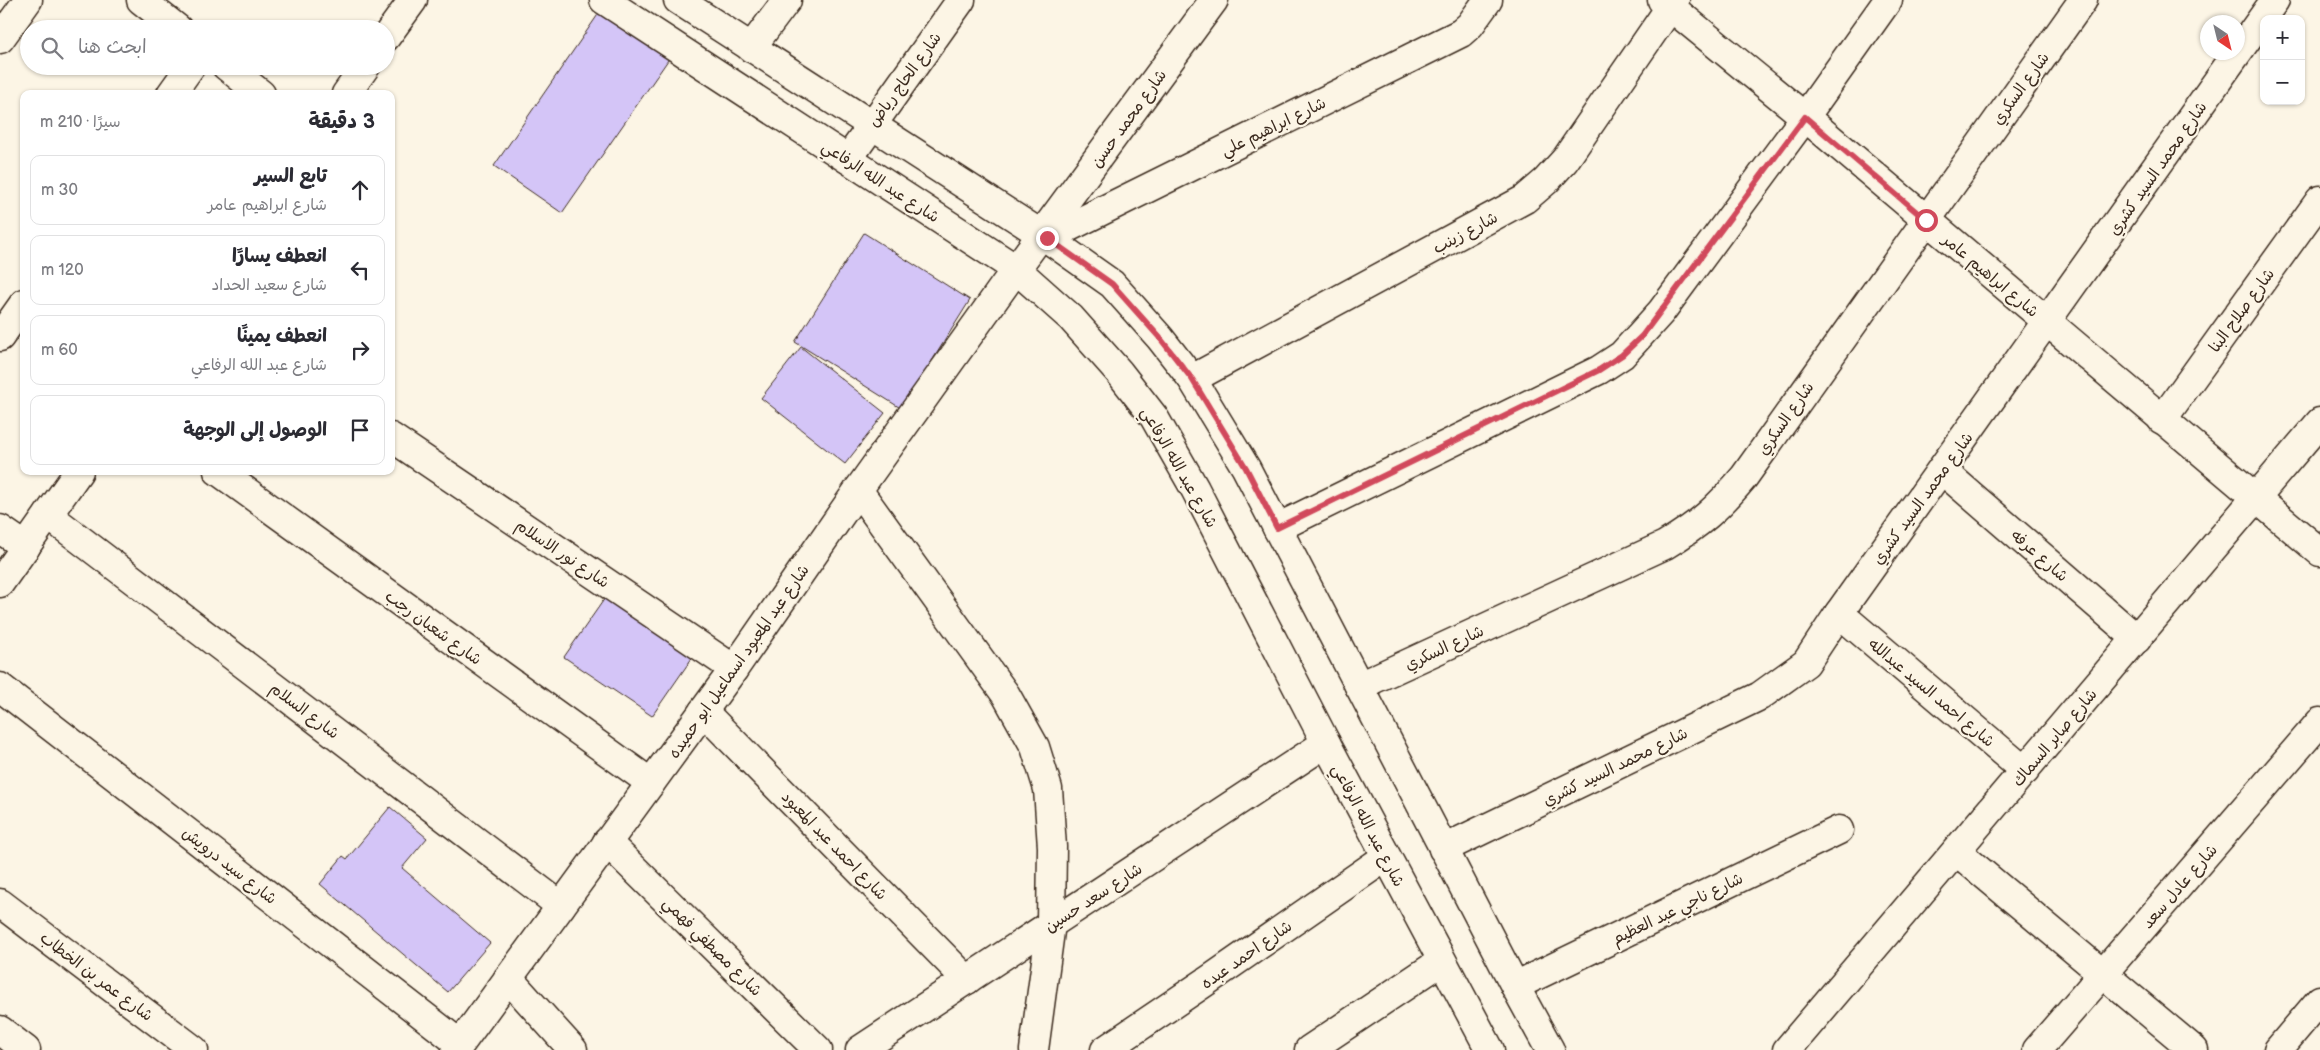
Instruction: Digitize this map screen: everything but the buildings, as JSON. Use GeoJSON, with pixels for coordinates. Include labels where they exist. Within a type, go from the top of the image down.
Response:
{"type":"FeatureCollection","features":[{"type":"Feature","properties":{"kind":"street"},"geometry":{"type":"LineString","coordinates":[[0,39],[28,0]]}},
{"type":"Feature","properties":{"kind":"street"},"geometry":{"type":"LineString","coordinates":[[141,0],[167,20]]}},
{"type":"Feature","properties":{"kind":"street"},"geometry":{"type":"LineString","coordinates":[[395,25],[413,0]]}},
{"type":"Feature","properties":{"kind":"street","name":"شارع عبد الله الرفاعي"},"geometry":{"type":"LineString","coordinates":[[604,0],[1016,269],[1071,318],[1119,372],[1154,417],[1195,489],[1326,743],[1490,1050]]}},
{"type":"Feature","properties":{"kind":"street"},"geometry":{"type":"LineString","coordinates":[[678,0],[1045,237],[1112,284],[1160,338],[1192,379],[1246,468],[1443,849],[1550,1050]]}},
{"type":"Feature","properties":{"kind":"street"},"geometry":{"type":"LineString","coordinates":[[752,48],[787,0]]}},
{"type":"Feature","properties":{"kind":"street","name":"شارع الحاج رياض"},"geometry":{"type":"LineString","coordinates":[[848,159],[961,0]]}},
{"type":"Feature","properties":{"kind":"street","name":"شارع محمد حسن"},"geometry":{"type":"LineString","coordinates":[[1016,269],[1045,237],[1214,0]]}},
{"type":"Feature","properties":{"kind":"street","name":"شارع ابراهيم علي"},"geometry":{"type":"LineString","coordinates":[[1045,237],[1461,33],[1470,25],[1488,0]]}},
{"type":"Feature","properties":{"kind":"street"},"geometry":{"type":"LineString","coordinates":[[1277,528],[1599,370],[1622,355],[1661,312],[1805,117],[1888,0]]}},
{"type":"Feature","properties":{"kind":"street","name":"شارع السكري"},"geometry":{"type":"LineString","coordinates":[[1359,686],[1665,545],[1696,526],[1723,502],[1744,477],[2083,0]]}},
{"type":"Feature","properties":{"kind":"street","name":"شارع محمد السيد كشري"},"geometry":{"type":"LineString","coordinates":[[1443,849],[1760,696],[1806,663],[1839,613],[2275,0]]}},
{"type":"Feature","properties":{"kind":"street","name":"شارع ابراهيم عامر"},"geometry":{"type":"LineString","coordinates":[[1669,2],[2320,552]]}},
{"type":"Feature","properties":{"kind":"street","name":"شارع زينب"},"geometry":{"type":"LineString","coordinates":[[1192,379],[1525,199],[1546,181],[1565,160],[1669,2]]}},
{"type":"Feature","properties":{"kind":"street"},"geometry":{"type":"LineString","coordinates":[[174,90],[185,75]]}},
{"type":"Feature","properties":{"kind":"street"},"geometry":{"type":"LineString","coordinates":[[237,75],[256,90]]}},
{"type":"Feature","properties":{"kind":"street"},"geometry":{"type":"LineString","coordinates":[[349,90],[360,75]]}},
{"type":"Feature","properties":{"kind":"street","name":"شارع صلاح البنا"},"geometry":{"type":"LineString","coordinates":[[2162,420],[2320,200]]}},
{"type":"Feature","properties":{"kind":"street","name":"شارع عبد المعبود اسماعيل ابو حميده"},"geometry":{"type":"LineString","coordinates":[[458,1047],[734,669],[858,490],[1016,269]]}},
{"type":"Feature","properties":{"kind":"street"},"geometry":{"type":"LineString","coordinates":[[0,337],[20,311]]}},
{"type":"Feature","properties":{"kind":"street","name":"شارع صابر السماك"},"geometry":{"type":"LineString","coordinates":[[1787,1050],[2320,422]]}},
{"type":"Feature","properties":{"kind":"street","name":"شارع نور الاسلام"},"geometry":{"type":"LineString","coordinates":[[395,440],[734,669]]}},
{"type":"Feature","properties":{"kind":"street","name":"شارع عرفه"},"geometry":{"type":"LineString","coordinates":[[1942,470],[2137,639]]}},
{"type":"Feature","properties":{"kind":"street"},"geometry":{"type":"LineString","coordinates":[[0,583],[76,475]]}},
{"type":"Feature","properties":{"kind":"street","name":"شارع شعبان رجب"},"geometry":{"type":"LineString","coordinates":[[224,475],[651,783]]}},
{"type":"Feature","properties":{"kind":"street"},"geometry":{"type":"LineString","coordinates":[[858,490],[1006,695],[1035,747],[1048,789],[1052,847],[1051,924],[1034,1050]]}},
{"type":"Feature","properties":{"kind":"street","name":"شارع السلام"},"geometry":{"type":"LineString","coordinates":[[48,515],[561,906]]}},
{"type":"Feature","properties":{"kind":"street"},"geometry":{"type":"LineString","coordinates":[[0,529],[26,547]]}},
{"type":"Feature","properties":{"kind":"street","name":"شارع احمد السيد عبدالله"},"geometry":{"type":"LineString","coordinates":[[1839,613],[2025,771]]}},
{"type":"Feature","properties":{"kind":"street","name":"شارع سيد درويش"},"geometry":{"type":"LineString","coordinates":[[0,687],[458,1047]]}},
{"type":"Feature","properties":{"kind":"street","name":"شارع احمد عبد المعبود"},"geometry":{"type":"LineString","coordinates":[[703,711],[968,980]]}},
{"type":"Feature","properties":{"kind":"street","name":"شارع عادل سعد"},"geometry":{"type":"LineString","coordinates":[[2037,1050],[2320,722]]}},
{"type":"Feature","properties":{"kind":"street","name":"شارع سعد حسين"},"geometry":{"type":"LineString","coordinates":[[860,1050],[1326,743]]}},
{"type":"Feature","properties":{"kind":"street","name":"شارع ناجي عبد العظيم"},"geometry":{"type":"LineString","coordinates":[[1515,986],[1839,830]]}},
{"type":"Feature","properties":{"kind":"street","name":"شارع مصطفي فهمي"},"geometry":{"type":"LineString","coordinates":[[607,842],[818,1050]]}},
{"type":"Feature","properties":{"kind":"street"},"geometry":{"type":"LineString","coordinates":[[1956,851],[2194,1050]]}},
{"type":"Feature","properties":{"kind":"street","name":"شارع احمد عبده"},"geometry":{"type":"LineString","coordinates":[[1105,1050],[1214,978],[1386,857]]}},
{"type":"Feature","properties":{"kind":"street","name":"شارع عمر بن الخطاب"},"geometry":{"type":"LineString","coordinates":[[0,902],[194,1050]]}},
{"type":"Feature","properties":{"kind":"street"},"geometry":{"type":"LineString","coordinates":[[1308,1050],[1442,961]]}},
{"type":"Feature","properties":{"kind":"street"},"geometry":{"type":"LineString","coordinates":[[508,978],[573,1050]]}},
{"type":"Feature","properties":{"kind":"street"},"geometry":{"type":"LineString","coordinates":[[2278,1050],[2320,1000]]}},
{"type":"Feature","properties":{"kind":"street"},"geometry":{"type":"LineString","coordinates":[[0,1030],[26,1050]]}},
{"type":"Feature","properties":{"kind":"route"},"geometry":{"type":"LineString","coordinates":[[1047,238],[1112,284],[1160,338],[1192,379],[1246,468],[1277,528],[1599,370],[1622,355],[1642,336],[1661,312],[1805,117],[1926,220]]}}]}
